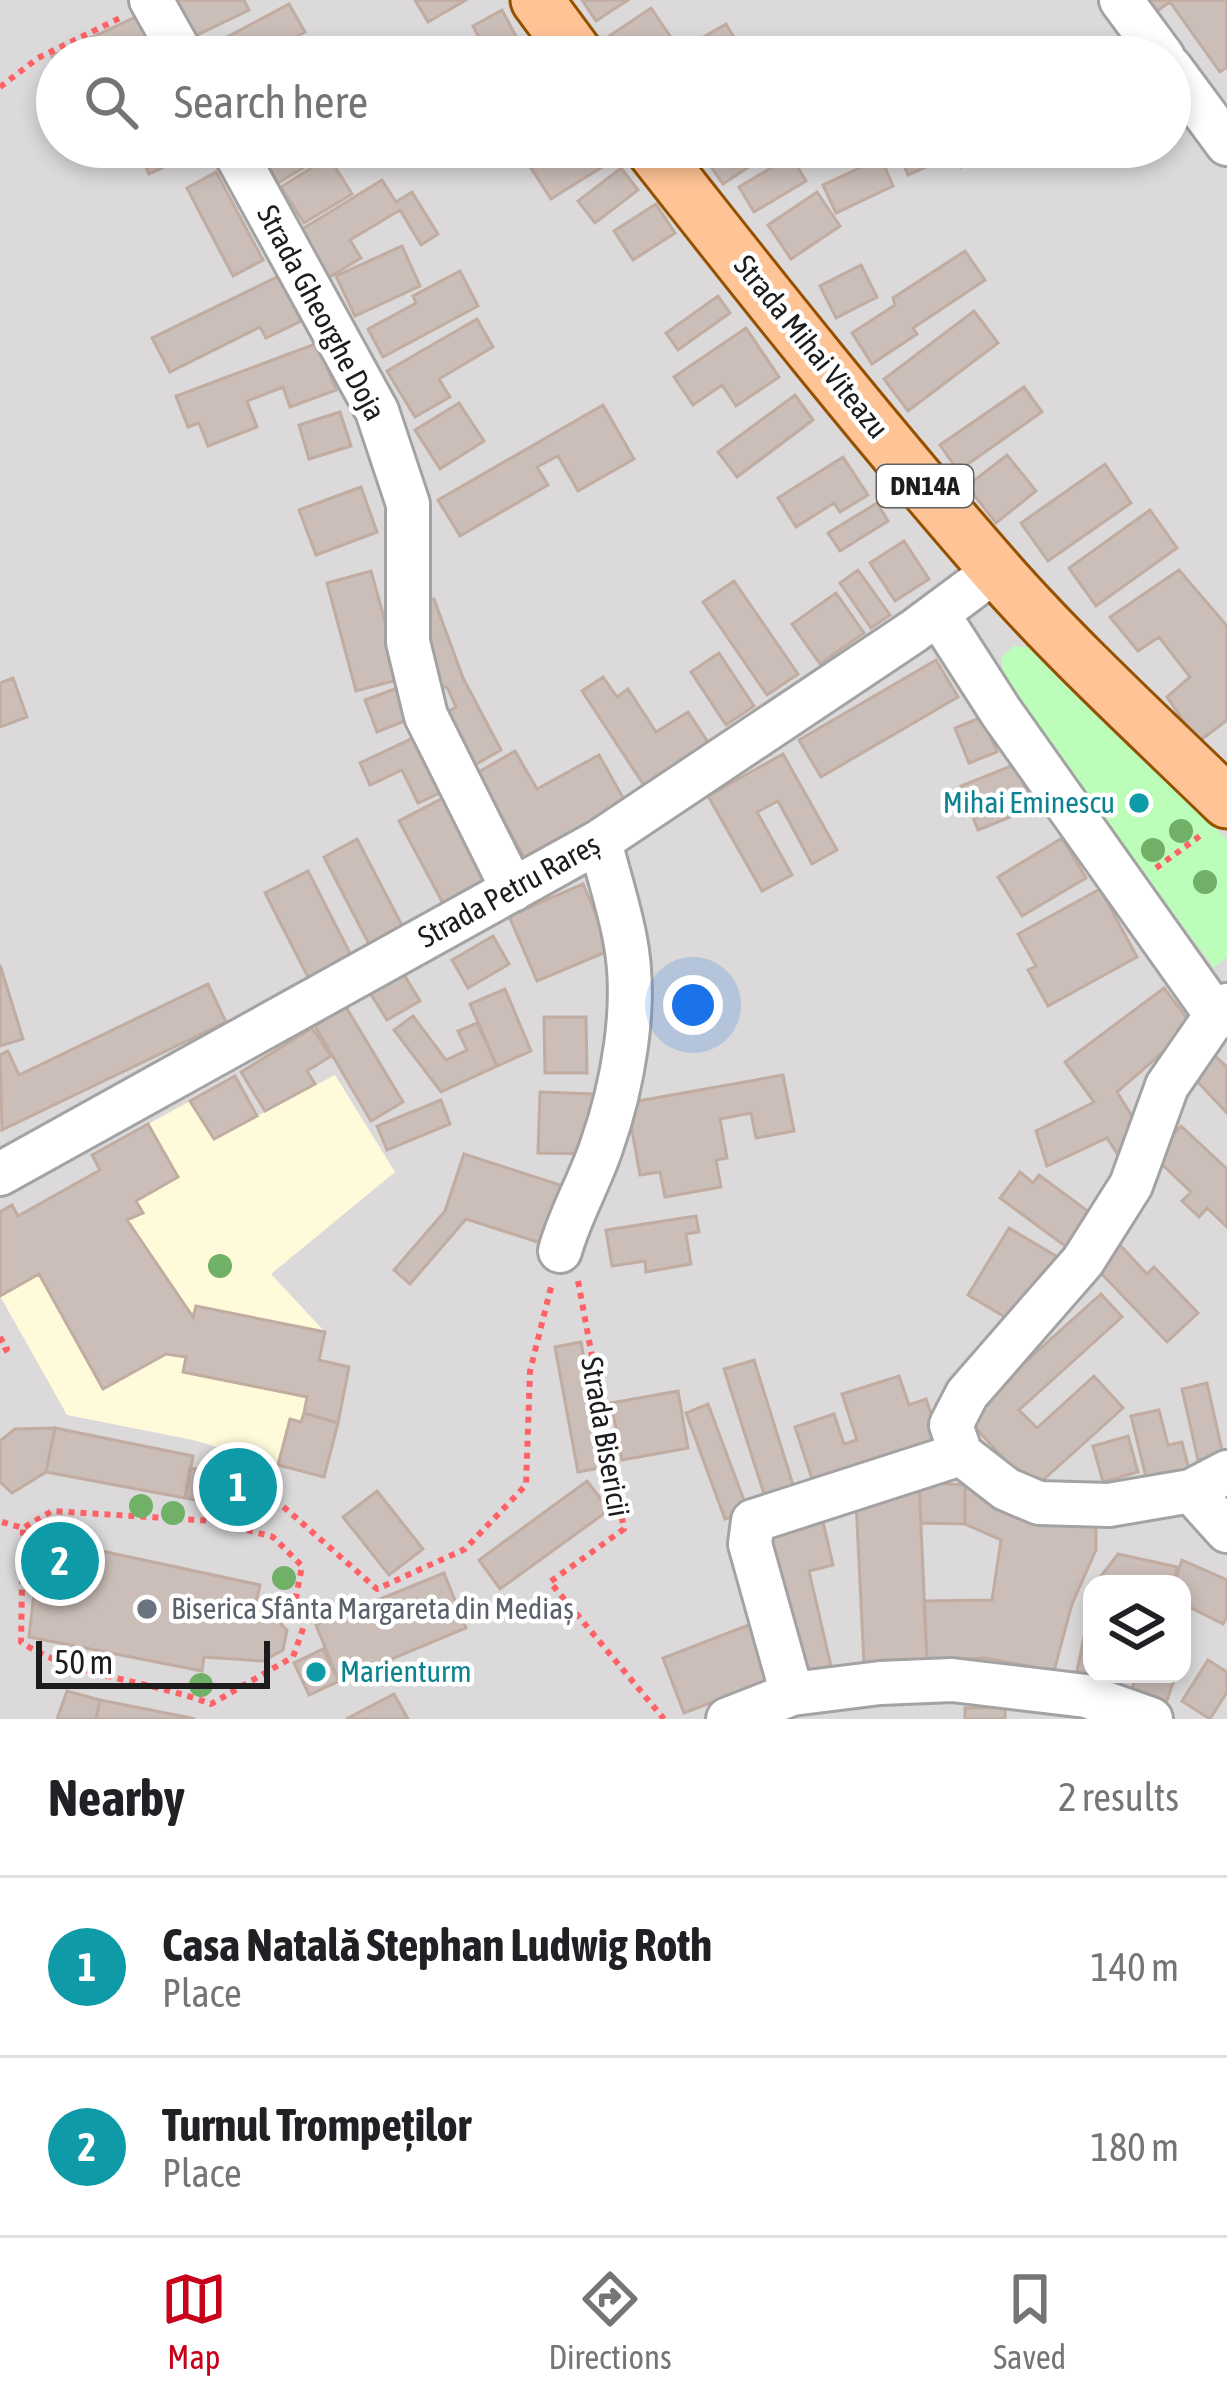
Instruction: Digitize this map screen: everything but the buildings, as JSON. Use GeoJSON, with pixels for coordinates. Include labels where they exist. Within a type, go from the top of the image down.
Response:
{"type":"FeatureCollection","features":[{"type":"Feature","properties":{"kind":"main road"},"geometry":{"type":"LineString","coordinates":[[537,0],[564,36]]}},
{"type":"Feature","properties":{"kind":"main road","name":"Strada Mihai Viteazu"},"geometry":{"type":"LineString","coordinates":[[667,168],[996,570],[1219,815]]}},
{"type":"Feature","properties":{"kind":"street"},"geometry":{"type":"LineString","coordinates":[[1121,0],[1148,36]]}},
{"type":"Feature","properties":{"kind":"street"},"geometry":{"type":"LineString","coordinates":[[152,1],[171,36]]}},
{"type":"Feature","properties":{"kind":"street"},"geometry":{"type":"LineString","coordinates":[[1191,95],[1227,144]]}},
{"type":"Feature","properties":{"kind":"street","name":"Strada Gheorghe Doja"},"geometry":{"type":"LineString","coordinates":[[244,168],[377,411],[408,504],[408,642],[426,716],[513,890]]}},
{"type":"Feature","properties":{"kind":"street","name":"Strada Petru Rareș"},"geometry":{"type":"LineString","coordinates":[[0,1174],[600,841],[996,570]]}},
{"type":"Feature","properties":{"kind":"street"},"geometry":{"type":"LineString","coordinates":[[938,614],[1001,712],[1222,1010],[1167,1086],[1132,1185],[1083,1261],[967,1394],[951,1425],[961,1454],[1006,1489],[1039,1503],[1109,1505],[1209,1482],[1227,1531]]}},
{"type":"Feature","properties":{"kind":"street"},"geometry":{"type":"LineString","coordinates":[[564,1237],[601,1148],[617,1089],[629,1007],[626,943],[600,841]]}},
{"type":"Feature","properties":{"kind":"street"},"geometry":{"type":"LineString","coordinates":[[792,1694],[750,1544],[753,1520],[961,1454]]}},
{"type":"Feature","properties":{"kind":"street"},"geometry":{"type":"LineString","coordinates":[[728,1719],[792,1694],[952,1679],[1086,1696],[1151,1719]]}},
{"type":"Feature","properties":{"kind":"path"},"geometry":{"type":"LineString","coordinates":[[82,36],[152,1]]}},
{"type":"Feature","properties":{"kind":"path"},"geometry":{"type":"LineString","coordinates":[[0,87],[36,60]]}},
{"type":"Feature","properties":{"kind":"path"},"geometry":{"type":"LineString","coordinates":[[1149,874],[1219,815]]}},
{"type":"Feature","properties":{"kind":"path"},"geometry":{"type":"LineString","coordinates":[[245,1527],[269,1494],[377,1588],[465,1549],[526,1485],[530,1371],[564,1237]]}},
{"type":"Feature","properties":{"kind":"path","name":"Strada Bisericii"},"geometry":{"type":"LineString","coordinates":[[564,1237],[624,1529],[550,1582],[664,1719]]}},
{"type":"Feature","properties":{"kind":"path"},"geometry":{"type":"LineString","coordinates":[[0,1337],[7,1349],[0,1353]]}},
{"type":"Feature","properties":{"kind":"path"},"geometry":{"type":"LineString","coordinates":[[2,1522],[23,1528],[52,1510],[214,1520],[273,1537],[302,1566],[296,1598],[304,1626],[293,1657],[211,1704],[124,1677],[68,1666],[21,1642],[23,1528]]}},
{"type":"Feature","properties":{"kind":"shaded area"},"geometry":{"type":"Polygon","coordinates":[[[0,0],[1227,0],[1227,1719],[0,1719],[0,0]]]}},
{"type":"Feature","properties":{"kind":"shaded area"},"geometry":{"type":"Polygon","coordinates":[[[335,1075],[395,1172],[271,1274],[325,1332],[320,1360],[349,1367],[338,1423],[304,1413],[301,1422],[290,1419],[278,1465],[193,1440],[67,1415],[0,1296],[0,1212],[12,1205],[18,1216],[100,1170],[92,1155],[190,1101],[214,1139],[335,1075]]]}},
{"type":"Feature","properties":{"kind":"green space"},"geometry":{"type":"Polygon","coordinates":[[[1014,646],[1036,648],[1056,662],[1227,840],[1227,957],[1214,968],[1006,686],[1001,657],[1014,646]]]}},
{"type":"Feature","properties":{"kind":"place","name":"Mihai Eminescu"},"geometry":{"type":"Point","coordinates":[1139,803]}},
{"type":"Feature","properties":{"kind":"place","name":"Casa Natală Stephan Ludwig Roth"},"geometry":{"type":"Point","coordinates":[238,1487]}},
{"type":"Feature","properties":{"kind":"place","name":"Turnul Trompeților"},"geometry":{"type":"Point","coordinates":[60,1561]}},
{"type":"Feature","properties":{"kind":"place","name":"Biserica Sfânta Margareta din Mediaș"},"geometry":{"type":"Point","coordinates":[147,1609]}},
{"type":"Feature","properties":{"kind":"place","name":"Marienturm"},"geometry":{"type":"Point","coordinates":[316,1672]}}]}
